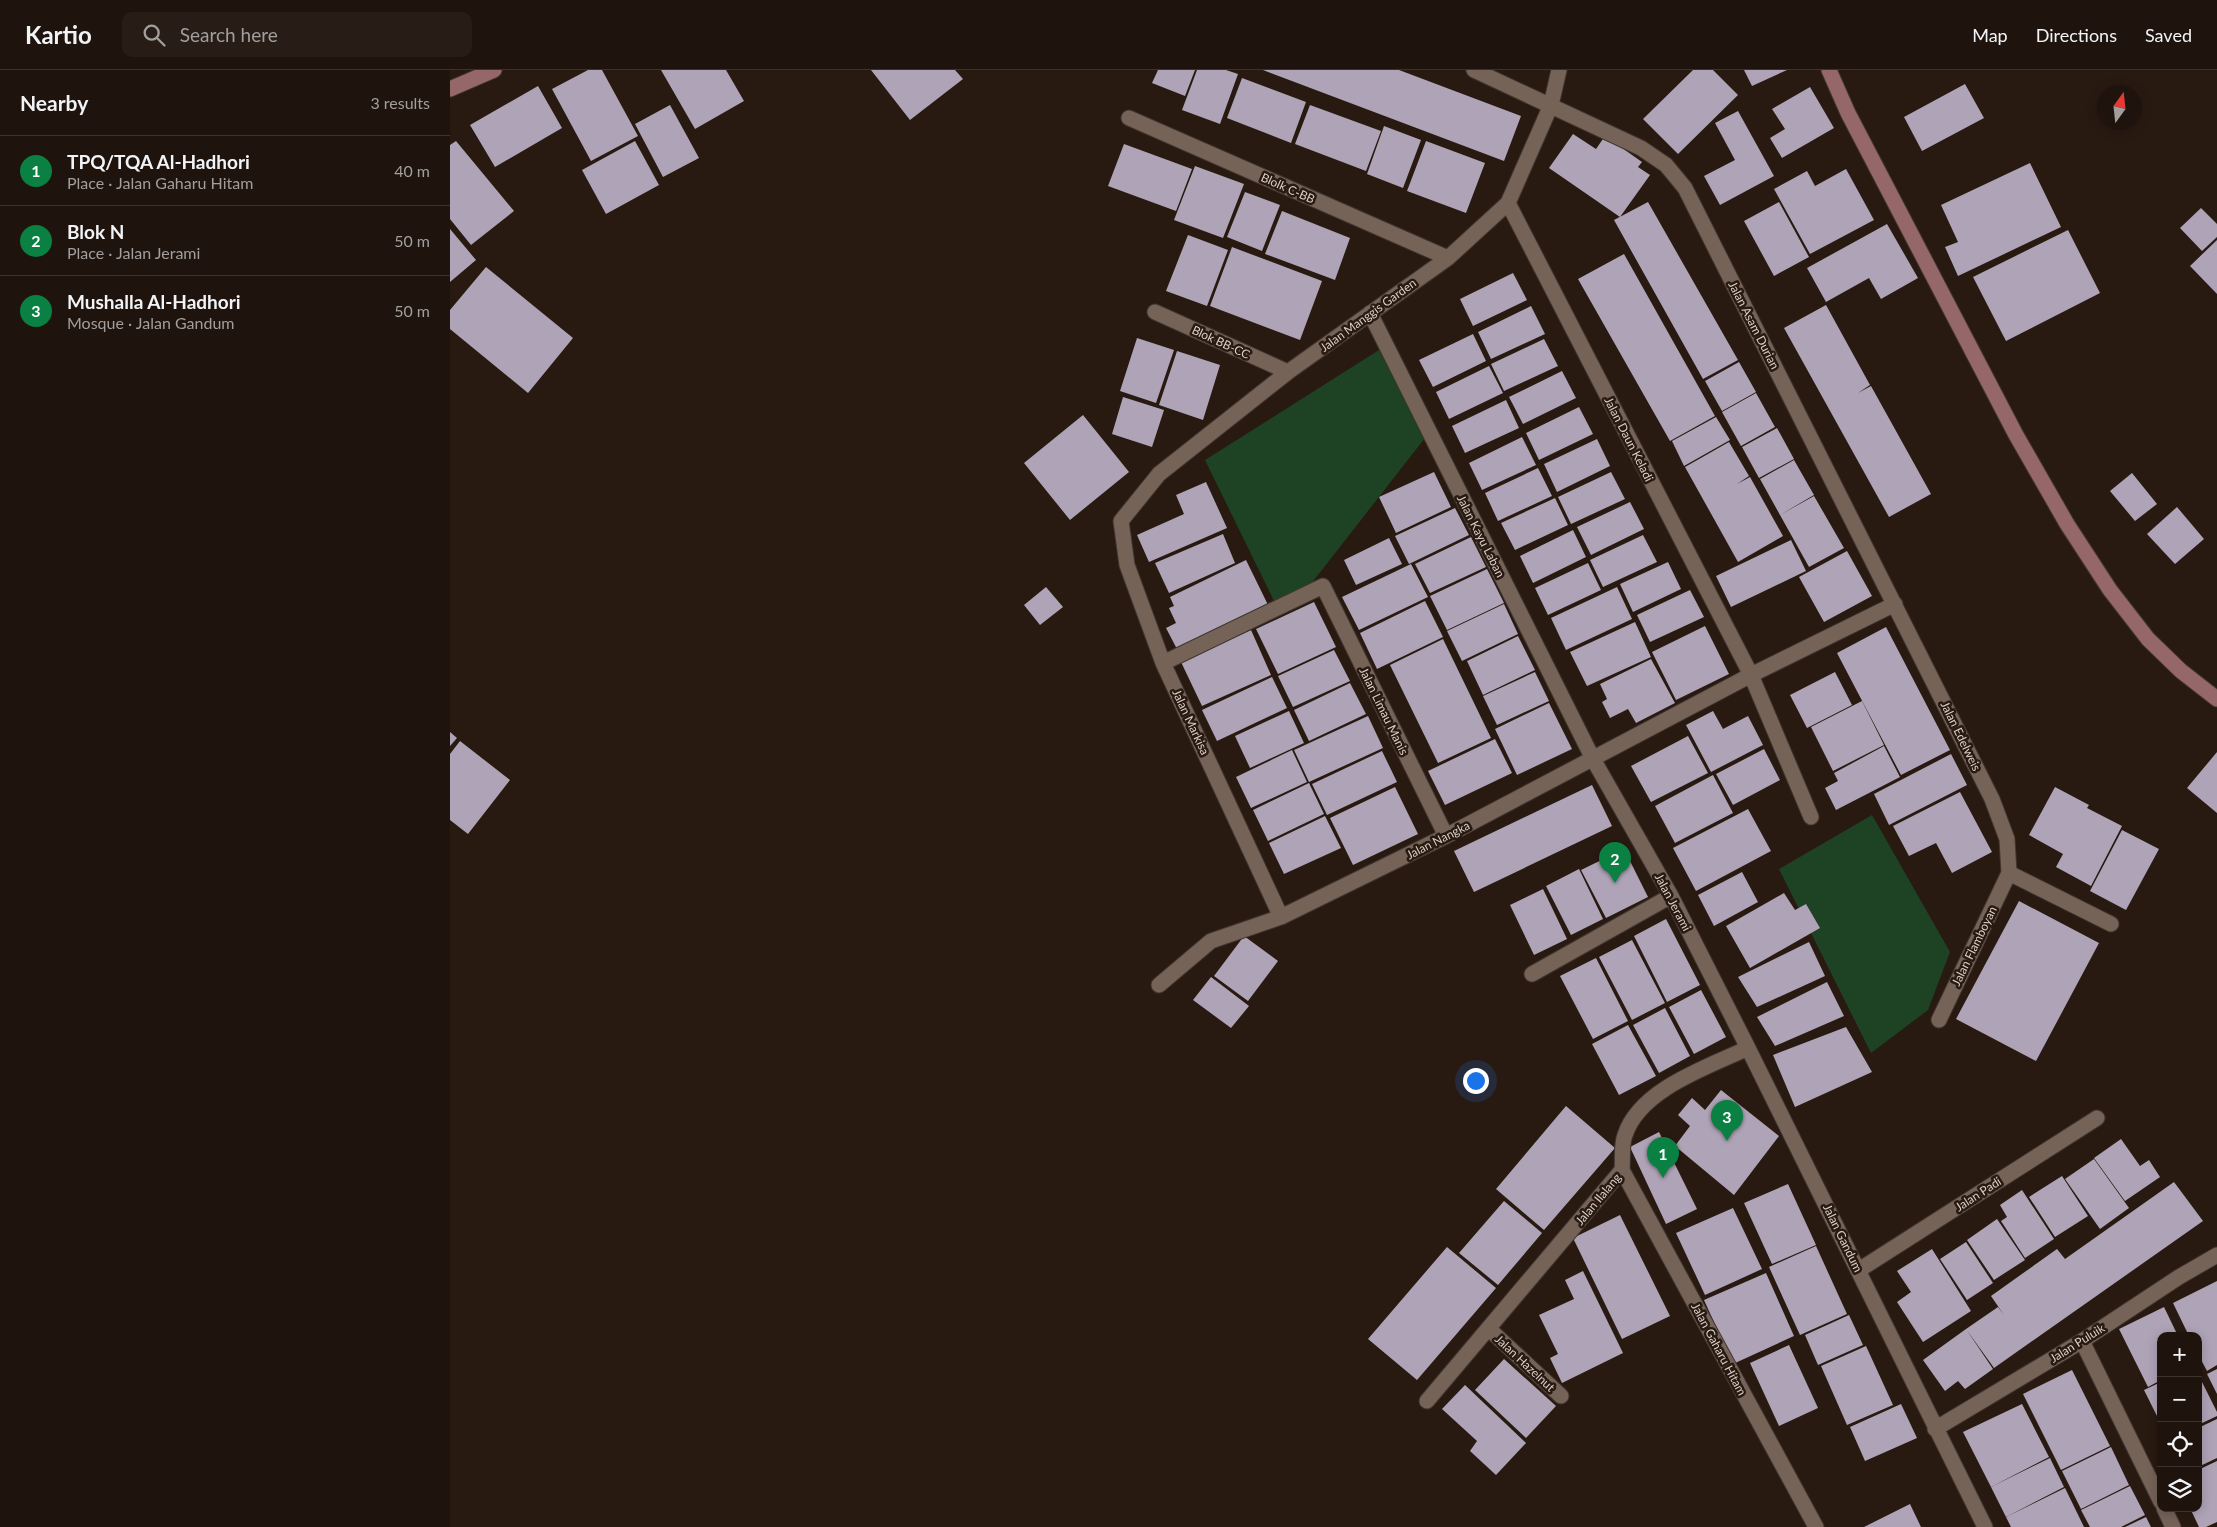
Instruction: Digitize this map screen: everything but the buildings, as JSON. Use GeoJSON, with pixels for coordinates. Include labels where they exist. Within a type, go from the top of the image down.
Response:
{"type":"FeatureCollection","features":[{"type":"Feature","properties":{"kind":"street"},"geometry":{"type":"LineString","coordinates":[[450,89],[494,70]]}},
{"type":"Feature","properties":{"kind":"street","name":"Jalan Asam Durian"},"geometry":{"type":"LineString","coordinates":[[1474,70],[1641,148],[1666,165],[1685,188],[1895,604]]}},
{"type":"Feature","properties":{"kind":"street","name":"Jalan Manggis Garden"},"geometry":{"type":"LineString","coordinates":[[1121,521],[1159,474],[1288,372],[1448,258],[1508,203],[1551,105],[1559,70]]}},
{"type":"Feature","properties":{"kind":"street"},"geometry":{"type":"LineString","coordinates":[[1830,70],[1848,113],[2016,435],[2067,524],[2110,590],[2148,639],[2181,671],[2217,699]]}},
{"type":"Feature","properties":{"kind":"street","name":"Blolk C-BB"},"geometry":{"type":"LineString","coordinates":[[1128,118],[1448,258]]}},
{"type":"Feature","properties":{"kind":"street","name":"Jalan Daun Keladi"},"geometry":{"type":"LineString","coordinates":[[1508,203],[1751,675],[1812,817]]}},
{"type":"Feature","properties":{"kind":"street","name":"Blok BB-CC"},"geometry":{"type":"LineString","coordinates":[[1155,312],[1288,372]]}},
{"type":"Feature","properties":{"kind":"street","name":"Jalan Kayu Laban"},"geometry":{"type":"LineString","coordinates":[[1370,312],[1593,759]]}},
{"type":"Feature","properties":{"kind":"street","name":"Jalan Markisa"},"geometry":{"type":"LineString","coordinates":[[1121,521],[1127,565],[1163,663],[1281,917]]}},
{"type":"Feature","properties":{"kind":"street","name":"Jalan Limau Manis"},"geometry":{"type":"LineString","coordinates":[[1163,663],[1322,586],[1446,836]]}},
{"type":"Feature","properties":{"kind":"street","name":"Jalan Nangka"},"geometry":{"type":"LineString","coordinates":[[1159,985],[1211,941],[1281,917],[1446,836],[1751,675],[1895,604]]}},
{"type":"Feature","properties":{"kind":"street","name":"Jalan Edelweis"},"geometry":{"type":"LineString","coordinates":[[1895,604],[1995,806],[2007,839],[2009,873]]}},
{"type":"Feature","properties":{"kind":"street","name":"Jalan Jerami"},"geometry":{"type":"LineString","coordinates":[[1593,759],[1671,896],[1748,1048]]}},
{"type":"Feature","properties":{"kind":"street"},"geometry":{"type":"LineString","coordinates":[[2009,873],[2111,924]]}},
{"type":"Feature","properties":{"kind":"street","name":"Jalan Flamboyan"},"geometry":{"type":"LineString","coordinates":[[1939,1020],[2009,873]]}},
{"type":"Feature","properties":{"kind":"street"},"geometry":{"type":"LineString","coordinates":[[1532,974],[1671,896]]}},
{"type":"Feature","properties":{"kind":"street","name":"Jalan Ilalang"},"geometry":{"type":"LineString","coordinates":[[1427,1401],[1622,1170],[1624,1136],[1635,1115],[1666,1087],[1748,1048]]}},
{"type":"Feature","properties":{"kind":"street","name":"Jalan Gandum"},"geometry":{"type":"LineString","coordinates":[[1748,1048],[1985,1527]]}},
{"type":"Feature","properties":{"kind":"street","name":"Jalan Padi"},"geometry":{"type":"LineString","coordinates":[[1859,1270],[2097,1118]]}},
{"type":"Feature","properties":{"kind":"street","name":"Jalan Gaharu Hitam"},"geometry":{"type":"LineString","coordinates":[[1622,1170],[1816,1527]]}},
{"type":"Feature","properties":{"kind":"street","name":"Jalan Puluik"},"geometry":{"type":"LineString","coordinates":[[1935,1428],[2082,1341],[2179,1276],[2217,1255]]}},
{"type":"Feature","properties":{"kind":"street","name":"Jalan Hazelnut"},"geometry":{"type":"LineString","coordinates":[[1489,1329],[1561,1396]]}},
{"type":"Feature","properties":{"kind":"street"},"geometry":{"type":"LineString","coordinates":[[2082,1341],[2157,1494]]}},
{"type":"Feature","properties":{"kind":"street"},"geometry":{"type":"LineString","coordinates":[[2166,1512],[2173,1527]]}},
{"type":"Feature","properties":{"kind":"green space"},"geometry":{"type":"Polygon","coordinates":[[[1379,350],[1425,438],[1307,589],[1276,605],[1205,460],[1379,350]]]}},
{"type":"Feature","properties":{"kind":"green space"},"geometry":{"type":"Polygon","coordinates":[[[1872,815],[1950,952],[1928,1010],[1871,1053],[1779,869],[1872,815]]]}},
{"type":"Feature","properties":{"kind":"place","name":"Blok N"},"geometry":{"type":"Point","coordinates":[1615,883]}},
{"type":"Feature","properties":{"kind":"place","name":"Mushalla Al-Hadhori"},"geometry":{"type":"Point","coordinates":[1727,1141]}},
{"type":"Feature","properties":{"kind":"place","name":"TPQ/TQA Al-Hadhori"},"geometry":{"type":"Point","coordinates":[1663,1178]}}]}
